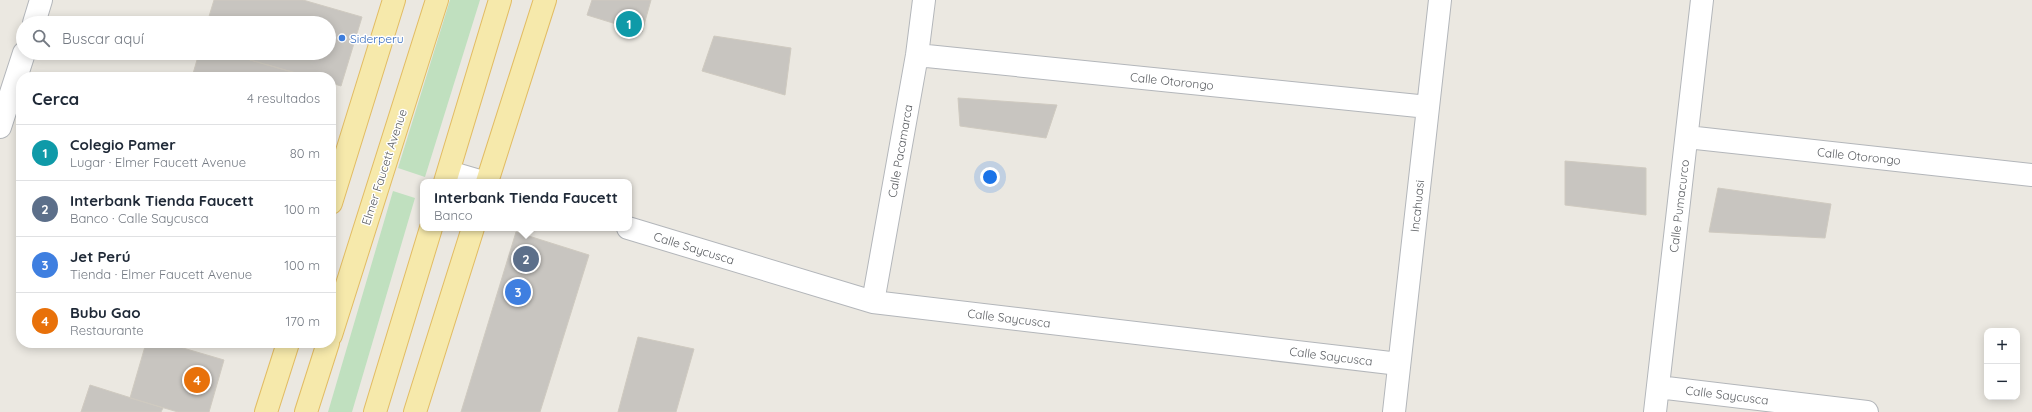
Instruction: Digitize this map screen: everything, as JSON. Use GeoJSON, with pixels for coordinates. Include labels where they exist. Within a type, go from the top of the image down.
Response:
{"type":"FeatureCollection","features":[{"type":"Feature","properties":{"kind":"main road"},"geometry":{"type":"LineString","coordinates":[[336,187],[394,0]]}},
{"type":"Feature","properties":{"kind":"main road","name":"Elmer Faucett Avenue"},"geometry":{"type":"LineString","coordinates":[[336,319],[437,0]]}},
{"type":"Feature","properties":{"kind":"main road"},"geometry":{"type":"LineString","coordinates":[[447,177],[500,0]]}},
{"type":"Feature","properties":{"kind":"main road"},"geometry":{"type":"LineString","coordinates":[[488,179],[545,0]]}},
{"type":"Feature","properties":{"kind":"main road"},"geometry":{"type":"LineString","coordinates":[[375,412],[430,231]]}},
{"type":"Feature","properties":{"kind":"main road"},"geometry":{"type":"LineString","coordinates":[[415,412],[472,231]]}},
{"type":"Feature","properties":{"kind":"main road"},"geometry":{"type":"LineString","coordinates":[[266,412],[286,348]]}},
{"type":"Feature","properties":{"kind":"main road"},"geometry":{"type":"LineString","coordinates":[[306,412],[326,348]]}},
{"type":"Feature","properties":{"kind":"street"},"geometry":{"type":"LineString","coordinates":[[36,16],[41,0]]}},
{"type":"Feature","properties":{"kind":"street","name":"Calle Pacamarca"},"geometry":{"type":"LineString","coordinates":[[873,302],[917,55],[924,0]]}},
{"type":"Feature","properties":{"kind":"street","name":"Incahuasi"},"geometry":{"type":"LineString","coordinates":[[1394,412],[1440,0]]}},
{"type":"Feature","properties":{"kind":"street","name":"Calle Pumacurco"},"geometry":{"type":"LineString","coordinates":[[1655,412],[1702,0]]}},
{"type":"Feature","properties":{"kind":"street","name":"Calle Otorongo"},"geometry":{"type":"LineString","coordinates":[[917,55],[1428,106]]}},
{"type":"Feature","properties":{"kind":"street"},"geometry":{"type":"LineString","coordinates":[[18,72],[22,60]]}},
{"type":"Feature","properties":{"kind":"street"},"geometry":{"type":"LineString","coordinates":[[0,127],[16,78]]}},
{"type":"Feature","properties":{"kind":"street","name":"Calle Otorongo"},"geometry":{"type":"LineString","coordinates":[[1687,137],[2032,175]]}},
{"type":"Feature","properties":{"kind":"street"},"geometry":{"type":"LineString","coordinates":[[447,177],[461,179]]}},
{"type":"Feature","properties":{"kind":"street","name":"Calle Saycusca"},"geometry":{"type":"LineString","coordinates":[[632,229],[873,302],[1399,364]]}},
{"type":"Feature","properties":{"kind":"street","name":"Calle Saycusca"},"geometry":{"type":"LineString","coordinates":[[1658,387],[1867,412]]}},
{"type":"Feature","properties":{"kind":"green space"},"geometry":{"type":"Polygon","coordinates":[[[450,0],[480,0],[425,177],[398,168],[450,0]]]}},
{"type":"Feature","properties":{"kind":"green space"},"geometry":{"type":"Polygon","coordinates":[[[393,191],[415,198],[352,412],[328,412],[393,191]]]}},
{"type":"Feature","properties":{"kind":"building","name":"Siderperu"},"geometry":{"type":"Polygon","coordinates":[[[214,0],[303,0],[362,17],[341,86],[336,84],[336,72],[292,72],[250,60],[336,60],[336,16],[209,16],[214,0]]]}},
{"type":"Feature","properties":{"kind":"building"},"geometry":{"type":"Polygon","coordinates":[[[592,0],[651,0],[642,32],[587,15],[592,0]]]}},
{"type":"Feature","properties":{"kind":"building"},"geometry":{"type":"Polygon","coordinates":[[[714,36],[791,48],[785,95],[702,71],[714,36]]]}},
{"type":"Feature","properties":{"kind":"building"},"geometry":{"type":"Polygon","coordinates":[[[197,60],[250,60],[292,72],[193,72],[197,60]]]}},
{"type":"Feature","properties":{"kind":"building"},"geometry":{"type":"Polygon","coordinates":[[[958,98],[1057,105],[1046,138],[960,126],[958,98]]]}},
{"type":"Feature","properties":{"kind":"building"},"geometry":{"type":"Polygon","coordinates":[[[1565,161],[1646,168],[1646,215],[1565,205],[1565,161]]]}},
{"type":"Feature","properties":{"kind":"building"},"geometry":{"type":"Polygon","coordinates":[[[1718,188],[1831,204],[1825,238],[1709,232],[1718,188]]]}},
{"type":"Feature","properties":{"kind":"building"},"geometry":{"type":"Polygon","coordinates":[[[516,232],[589,255],[540,412],[461,412],[516,232]]]}},
{"type":"Feature","properties":{"kind":"building"},"geometry":{"type":"Polygon","coordinates":[[[638,337],[694,349],[676,412],[618,412],[638,337]]]}},
{"type":"Feature","properties":{"kind":"building"},"geometry":{"type":"Polygon","coordinates":[[[145,348],[183,348],[224,360],[209,412],[178,412],[130,398],[145,348]]]}},
{"type":"Feature","properties":{"kind":"building"},"geometry":{"type":"Polygon","coordinates":[[[90,385],[163,408],[161,412],[81,412],[90,385]]]}},
{"type":"Feature","properties":{"kind":"place","name":"Colegio Pamer"},"geometry":{"type":"Point","coordinates":[629,24]}},
{"type":"Feature","properties":{"kind":"place","name":"Siderperu"},"geometry":{"type":"Point","coordinates":[342,38]}},
{"type":"Feature","properties":{"kind":"place","name":"Interbank Tienda Faucett"},"geometry":{"type":"Point","coordinates":[526,259]}},
{"type":"Feature","properties":{"kind":"place","name":"Jet Perú"},"geometry":{"type":"Point","coordinates":[518,292]}},
{"type":"Feature","properties":{"kind":"place","name":"Bubu Gao"},"geometry":{"type":"Point","coordinates":[197,380]}}]}
